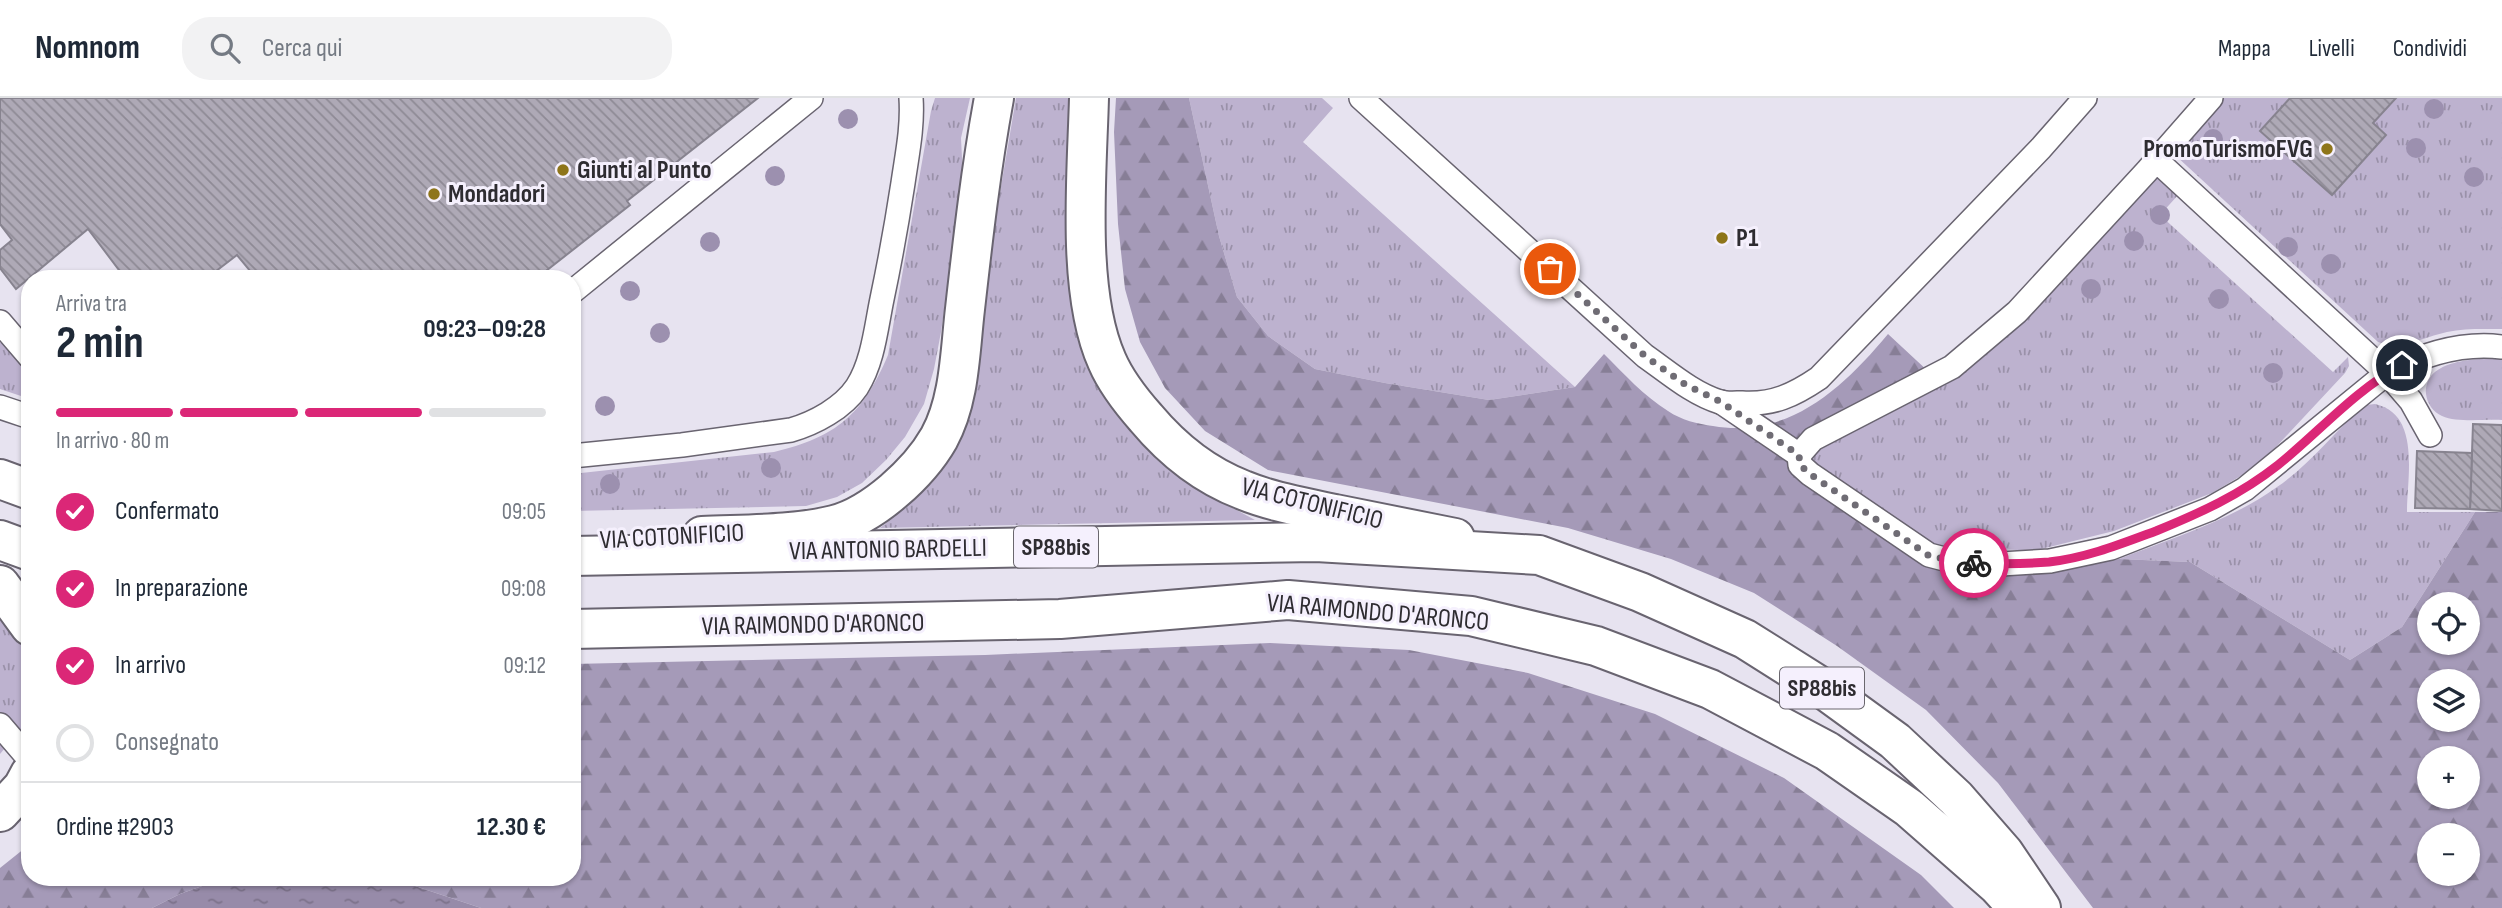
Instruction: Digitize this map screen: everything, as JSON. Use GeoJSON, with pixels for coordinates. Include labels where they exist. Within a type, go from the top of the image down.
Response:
{"type":"FeatureCollection","features":[{"type":"Feature","properties":{"kind":"main road","name":"VIA COTONIFICIO"},"geometry":{"type":"LineString","coordinates":[[581,541],[772,532],[835,524],[865,510],[893,492],[920,466],[939,438],[952,406],[983,162],[994,98]]}},
{"type":"Feature","properties":{"kind":"main road","name":"VIA COTONIFICIO"},"geometry":{"type":"LineString","coordinates":[[1088,98],[1087,263],[1093,314],[1107,360],[1128,398],[1158,433],[1179,453],[1208,472],[1241,489],[1283,503],[1539,555]]}},
{"type":"Feature","properties":{"kind":"main road"},"geometry":{"type":"LineString","coordinates":[[0,479],[21,486]]}},
{"type":"Feature","properties":{"kind":"main road"},"geometry":{"type":"LineString","coordinates":[[0,540],[21,548]]}},
{"type":"Feature","properties":{"kind":"main road","name":"VIA ANTONIO BARDELLI"},"geometry":{"type":"LineString","coordinates":[[581,556],[1316,542],[1539,555]]}},
{"type":"Feature","properties":{"kind":"main road","name":"SP88bis"},"geometry":{"type":"LineString","coordinates":[[1539,555],[1640,592],[1745,639],[1818,685],[1895,741],[1956,798],[2004,853],[2041,908]]}},
{"type":"Feature","properties":{"kind":"main road"},"geometry":{"type":"LineString","coordinates":[[0,585],[21,614]]}},
{"type":"Feature","properties":{"kind":"main road","name":"VIA RAIMONDO D'ARONCO"},"geometry":{"type":"LineString","coordinates":[[581,629],[1060,619],[1288,600],[1471,616],[1596,646],[1710,689],[1827,751],[1909,808],[1998,886],[2018,908]]}},
{"type":"Feature","properties":{"kind":"main road"},"geometry":{"type":"LineString","coordinates":[[0,812],[21,789]]}},
{"type":"Feature","properties":{"kind":"main road"},"geometry":{"type":"LineString","coordinates":[[0,836],[21,820]]}},
{"type":"Feature","properties":{"kind":"lane"},"geometry":{"type":"LineString","coordinates":[[581,285],[811,98]]}},
{"type":"Feature","properties":{"kind":"lane"},"geometry":{"type":"LineString","coordinates":[[581,455],[791,430],[831,411],[855,389],[864,375],[870,357],[892,249],[910,139],[911,98]]}},
{"type":"Feature","properties":{"kind":"lane"},"geometry":{"type":"LineString","coordinates":[[1361,98],[1645,356],[1686,385],[1721,402],[1799,455]]}},
{"type":"Feature","properties":{"kind":"lane"},"geometry":{"type":"LineString","coordinates":[[1721,402],[1773,402],[1797,393],[1819,378],[2041,148],[2085,98]]}},
{"type":"Feature","properties":{"kind":"lane"},"geometry":{"type":"LineString","coordinates":[[2211,98],[2017,312],[1952,367],[1813,439],[1799,455],[1800,465],[1928,555],[1956,562],[2050,562],[2111,548],[2210,509],[2277,466],[2387,373],[2421,357],[2453,348],[2488,345],[2502,347]]}},
{"type":"Feature","properties":{"kind":"lane"},"geometry":{"type":"LineString","coordinates":[[2156,160],[2387,373],[2411,401],[2430,435]]}},
{"type":"Feature","properties":{"kind":"lane"},"geometry":{"type":"LineString","coordinates":[[0,322],[21,346]]}},
{"type":"Feature","properties":{"kind":"lane"},"geometry":{"type":"LineString","coordinates":[[0,407],[21,414]]}},
{"type":"Feature","properties":{"kind":"lane"},"geometry":{"type":"LineString","coordinates":[[0,725],[21,750]]}},
{"type":"Feature","properties":{"kind":"green space"},"geometry":{"type":"Polygon","coordinates":[[[935,98],[970,98],[961,138],[963,178],[934,369],[924,404],[905,437],[886,460],[862,483],[837,497],[806,506],[581,511],[581,473],[774,452],[815,439],[845,420],[858,408],[869,393],[888,355],[935,98]]]}},
{"type":"Feature","properties":{"kind":"green space"},"geometry":{"type":"Polygon","coordinates":[[[1016,98],[1073,98],[1070,289],[1085,358],[1101,390],[1124,423],[1155,456],[1185,482],[1255,520],[880,528],[917,497],[948,460],[970,411],[981,348],[989,262],[1016,98]]]}},
{"type":"Feature","properties":{"kind":"green space"},"geometry":{"type":"Polygon","coordinates":[[[1116,98],[1189,98],[1219,236],[1237,297],[1268,336],[1315,369],[1489,400],[1575,387],[1604,354],[1642,392],[1673,414],[1701,424],[1740,428],[1766,425],[1790,417],[1812,405],[1852,373],[1888,334],[1930,373],[1789,457],[1930,566],[2047,573],[2119,559],[2190,562],[2350,660],[2402,627],[2417,603],[2417,655],[2480,655],[2480,592],[2424,592],[2475,512],[2502,512],[2502,908],[2093,908],[1998,783],[1926,710],[1837,646],[1754,593],[1671,559],[1568,528],[1268,470],[1205,431],[1165,388],[1140,342],[1125,289],[1118,224],[1114,132],[1116,98]]]}},
{"type":"Feature","properties":{"kind":"green space"},"geometry":{"type":"Polygon","coordinates":[[[1189,98],[1322,98],[1333,108],[1303,142],[1575,387],[1489,400],[1385,383],[1315,369],[1268,336],[1237,297],[1219,236],[1189,98]]]}},
{"type":"Feature","properties":{"kind":"green space"},"geometry":{"type":"Polygon","coordinates":[[[2224,98],[2502,98],[2502,329],[2454,331],[2396,345],[2378,342],[2175,155],[2224,98]]]}},
{"type":"Feature","properties":{"kind":"green space"},"geometry":{"type":"Polygon","coordinates":[[[2155,173],[2179,194],[2160,215],[2333,372],[2348,357],[2349,366],[2345,373],[2275,448],[2244,474],[2212,493],[2114,531],[2033,551],[1930,545],[1811,467],[1806,457],[1818,445],[1959,372],[2155,173]]]}},
{"type":"Feature","properties":{"kind":"green space"},"geometry":{"type":"Polygon","coordinates":[[[3,341],[21,361],[21,396],[0,389],[0,343],[3,341]]]}},
{"type":"Feature","properties":{"kind":"green space"},"geometry":{"type":"Polygon","coordinates":[[[2502,358],[2502,420],[2448,418],[2431,407],[2426,394],[2428,382],[2434,373],[2443,367],[2467,360],[2502,358]]]}},
{"type":"Feature","properties":{"kind":"green space"},"geometry":{"type":"Polygon","coordinates":[[[2375,404],[2390,410],[2405,433],[2409,465],[2407,512],[2475,512],[2424,592],[2417,592],[2417,603],[2402,627],[2350,660],[2190,562],[2119,559],[2200,528],[2259,499],[2299,469],[2366,405],[2375,404]]]}},
{"type":"Feature","properties":{"kind":"green space"},"geometry":{"type":"Polygon","coordinates":[[[0,608],[13,625],[21,644],[21,729],[0,754],[0,608]]]}},
{"type":"Feature","properties":{"kind":"green space"},"geometry":{"type":"Polygon","coordinates":[[[1270,643],[1409,650],[1528,673],[1655,714],[1784,778],[1921,875],[1954,908],[481,908],[415,886],[581,886],[581,664],[985,655],[1270,643]]]}},
{"type":"Feature","properties":{"kind":"green space"},"geometry":{"type":"Polygon","coordinates":[[[21,851],[21,886],[202,886],[152,908],[0,908],[0,868],[21,851]]]}},
{"type":"Feature","properties":{"kind":"water"},"geometry":{"type":"Polygon","coordinates":[[[202,886],[415,886],[481,908],[152,908],[202,886]]]}},
{"type":"Feature","properties":{"kind":"building"},"geometry":{"type":"Polygon","coordinates":[[[0,98],[758,98],[627,201],[630,205],[547,270],[249,270],[237,255],[217,270],[119,270],[88,229],[39,270],[21,270],[21,285],[16,289],[0,268],[0,250],[12,240],[0,224],[0,98]]]}},
{"type":"Feature","properties":{"kind":"building","name":"PromoTurismoFVG"},"geometry":{"type":"Polygon","coordinates":[[[2290,98],[2396,98],[2373,123],[2386,135],[2332,195],[2260,131],[2290,98]]]}},
{"type":"Feature","properties":{"kind":"building"},"geometry":{"type":"Polygon","coordinates":[[[2473,424],[2502,425],[2502,511],[2470,509],[2473,424]]]}},
{"type":"Feature","properties":{"kind":"building"},"geometry":{"type":"Polygon","coordinates":[[[2417,451],[2472,453],[2470,509],[2415,508],[2417,451]]]}},
{"type":"Feature","properties":{"kind":"way so far"},"geometry":{"type":"LineString","coordinates":[[1550,269],[1645,356],[1686,385],[1721,402],[1799,455],[1800,465],[1810,474],[1928,555],[1974,563]]}},
{"type":"Feature","properties":{"kind":"place","name":"PromoTurismoFVG"},"geometry":{"type":"Point","coordinates":[2327,149]}},
{"type":"Feature","properties":{"kind":"place","name":"Giunti al Punto"},"geometry":{"type":"Point","coordinates":[563,170]}},
{"type":"Feature","properties":{"kind":"place","name":"Mondadori"},"geometry":{"type":"Point","coordinates":[434,194]}},
{"type":"Feature","properties":{"kind":"place","name":"P1"},"geometry":{"type":"Point","coordinates":[1722,238]}},
{"type":"Feature","properties":{"kind":"route"},"geometry":{"type":"LineString","coordinates":[[1974,563],[2050,562],[2111,548],[2210,509],[2277,466],[2362,392],[2402,365]]}}]}
